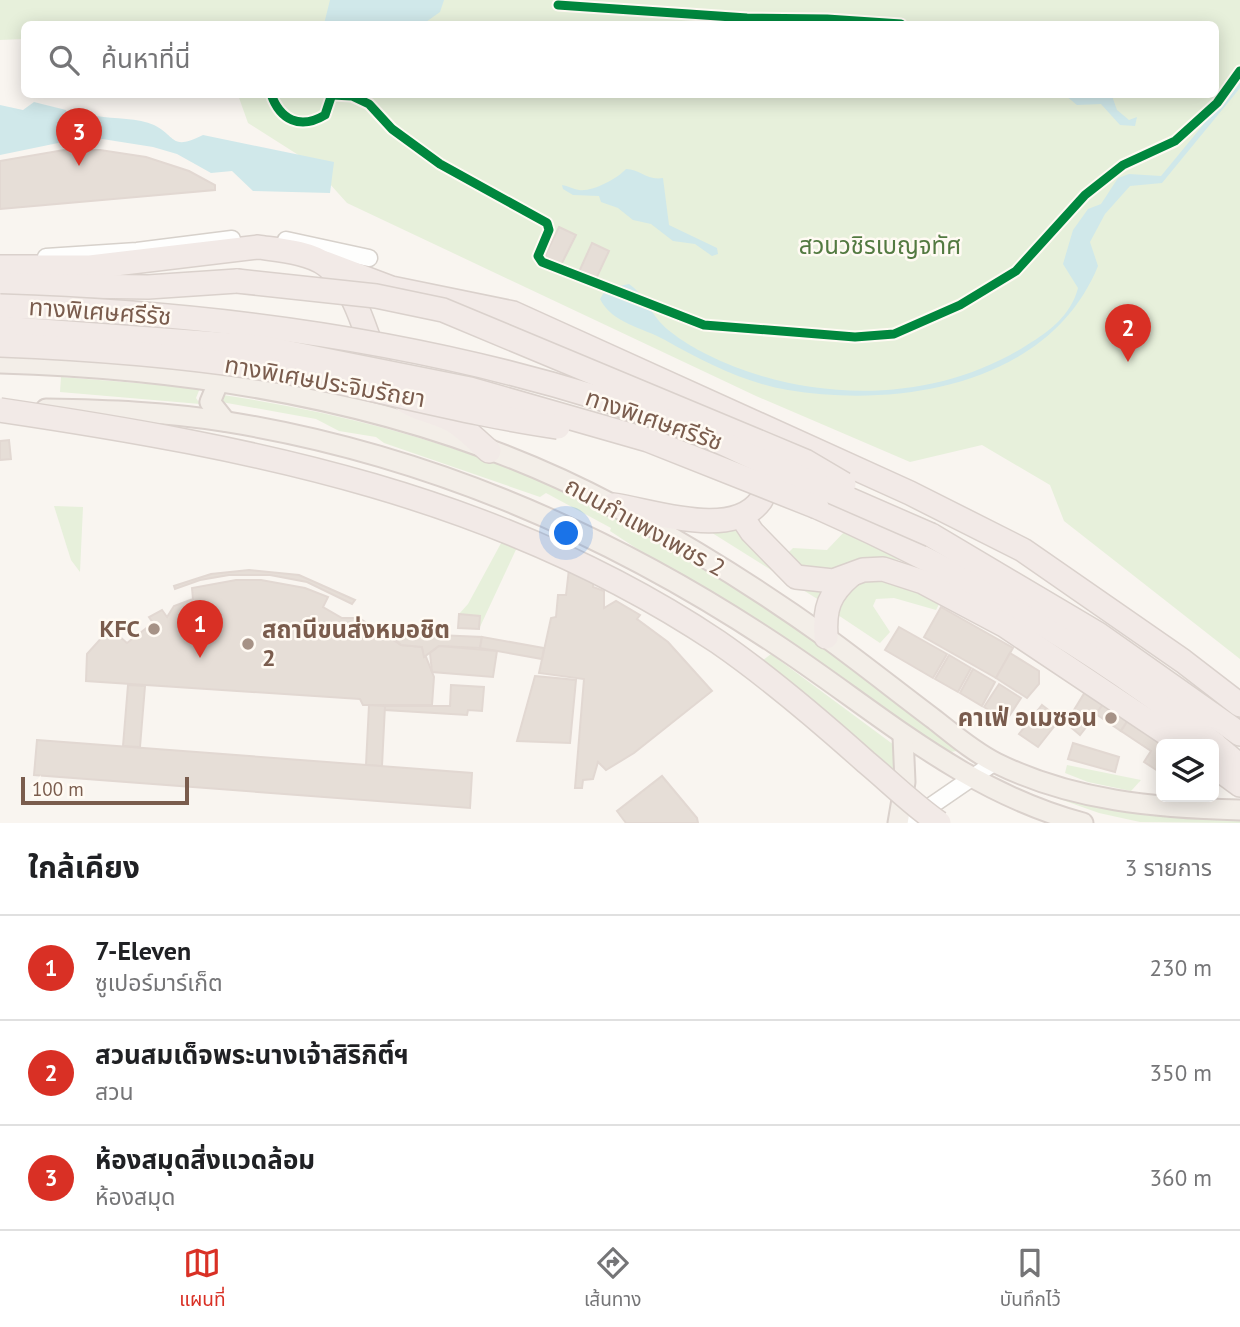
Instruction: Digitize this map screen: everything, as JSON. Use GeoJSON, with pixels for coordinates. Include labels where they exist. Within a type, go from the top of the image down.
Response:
{"type":"FeatureCollection","features":[{"type":"Feature","properties":{"kind":"highway"},"geometry":{"type":"LineString","coordinates":[[0,267],[90,267],[233,248],[286,251],[391,288],[513,313],[910,493],[1023,550],[1240,705]]}},
{"type":"Feature","properties":{"kind":"highway"},"geometry":{"type":"LineString","coordinates":[[325,264],[346,288],[358,308],[365,335],[383,372],[399,396],[455,422],[489,451]]}},
{"type":"Feature","properties":{"kind":"highway"},"geometry":{"type":"LineString","coordinates":[[0,285],[148,287],[237,281],[376,296],[443,310],[805,461],[931,536]]}},
{"type":"Feature","properties":{"kind":"highway","name":"ทางพิเศษศรีรัช"},"geometry":{"type":"LineString","coordinates":[[0,306],[102,309],[266,326],[363,341],[538,381],[685,427],[931,536],[1098,635],[1240,734]]}},
{"type":"Feature","properties":{"kind":"highway","name":"ทางพิเศษศรีรัช"},"geometry":{"type":"LineString","coordinates":[[0,328],[273,349],[470,389],[648,440],[792,496],[884,537],[961,577],[1059,635],[1207,739]]}},
{"type":"Feature","properties":{"kind":"highway","name":"ทางพิเศษประจิมรัถยา"},"geometry":{"type":"LineString","coordinates":[[0,345],[137,352],[218,362],[299,375],[549,426],[648,440]]}},
{"type":"Feature","properties":{"kind":"highway"},"geometry":{"type":"LineString","coordinates":[[0,409],[132,430],[316,468],[444,506],[542,545],[659,604],[721,644],[777,686],[939,823]]}},
{"type":"Feature","properties":{"kind":"highway"},"geometry":{"type":"LineString","coordinates":[[613,505],[700,522],[742,517],[760,501],[783,454],[784,438]]}},
{"type":"Feature","properties":{"kind":"highway"},"geometry":{"type":"LineString","coordinates":[[742,517],[752,532],[796,577],[833,581],[863,570],[883,569],[923,582],[1004,625],[1175,739]]}},
{"type":"Feature","properties":{"kind":"highway"},"geometry":{"type":"LineString","coordinates":[[826,637],[825,614],[830,598],[851,575]]}},
{"type":"Feature","properties":{"kind":"highway","name":"ทางพิเศษศรีรัช"},"geometry":{"type":"LineString","coordinates":[[1219,748],[1240,766]]}},
{"type":"Feature","properties":{"kind":"highway"},"geometry":{"type":"LineString","coordinates":[[1219,770],[1240,785]]}},
{"type":"Feature","properties":{"kind":"main road","name":"ถนนกำแพงเพชร 2"},"geometry":{"type":"LineString","coordinates":[[0,363],[110,368],[281,392],[372,413],[527,464],[613,505],[687,546],[826,637],[995,762],[1043,782],[1104,799],[1176,808],[1240,810]]}},
{"type":"Feature","properties":{"kind":"main road"},"geometry":{"type":"LineString","coordinates":[[218,383],[210,402],[225,421]]}},
{"type":"Feature","properties":{"kind":"main road","name":"ถนนกำแพงเพชร 2"},"geometry":{"type":"LineString","coordinates":[[0,409],[110,411],[225,421],[320,440],[470,485],[563,523],[668,578],[773,642],[903,736],[971,779],[1014,800],[1083,823]]}},
{"type":"Feature","properties":{"kind":"main road"},"geometry":{"type":"LineString","coordinates":[[898,823],[905,782],[903,736]]}},
{"type":"Feature","properties":{"kind":"street"},"geometry":{"type":"LineString","coordinates":[[0,260],[137,251],[253,237],[276,238],[369,258]]}},
{"type":"Feature","properties":{"kind":"street"},"geometry":{"type":"LineString","coordinates":[[906,823],[995,762]]}},
{"type":"Feature","properties":{"kind":"green space","name":"สวนวชิรเบญจทัศ"},"geometry":{"type":"Polygon","coordinates":[[[0,0],[1240,0],[1240,659],[1064,521],[1050,485],[982,445],[910,462],[756,396],[347,203],[311,163],[248,123],[239,98],[1219,98],[1219,21],[21,21],[21,39],[0,40],[0,0]]]}},
{"type":"Feature","properties":{"kind":"green space"},"geometry":{"type":"Polygon","coordinates":[[[61,377],[200,388],[196,398],[200,404],[60,392],[61,377]]]}},
{"type":"Feature","properties":{"kind":"green space"},"geometry":{"type":"Polygon","coordinates":[[[216,394],[337,416],[396,431],[510,469],[622,518],[749,593],[959,747],[957,751],[950,752],[916,732],[610,531],[611,528],[546,493],[540,497],[384,443],[376,437],[339,431],[316,419],[216,401],[216,394]]]}},
{"type":"Feature","properties":{"kind":"green space"},"geometry":{"type":"Polygon","coordinates":[[[54,506],[83,507],[80,572],[71,560],[54,506]]]}},
{"type":"Feature","properties":{"kind":"green space"},"geometry":{"type":"Polygon","coordinates":[[[739,525],[829,585],[819,600],[709,531],[739,525]]]}},
{"type":"Feature","properties":{"kind":"green space"},"geometry":{"type":"Polygon","coordinates":[[[846,530],[913,562],[885,559],[821,572],[797,566],[783,558],[793,548],[827,550],[846,530]]]}},
{"type":"Feature","properties":{"kind":"green space"},"geometry":{"type":"Polygon","coordinates":[[[506,534],[520,541],[479,629],[480,616],[459,614],[468,604],[506,534]]]}},
{"type":"Feature","properties":{"kind":"green space"},"geometry":{"type":"Polygon","coordinates":[[[868,580],[896,580],[941,600],[936,610],[894,598],[876,599],[873,606],[890,632],[880,643],[838,615],[843,598],[868,580]]]}},
{"type":"Feature","properties":{"kind":"green space"},"geometry":{"type":"Polygon","coordinates":[[[771,654],[894,745],[894,773],[758,664],[771,654]]]}},
{"type":"Feature","properties":{"kind":"green space"},"geometry":{"type":"Polygon","coordinates":[[[1067,765],[1141,780],[1131,791],[1088,782],[1065,773],[1067,765]]]}},
{"type":"Feature","properties":{"kind":"green space"},"geometry":{"type":"Polygon","coordinates":[[[1025,782],[1099,807],[1153,815],[1240,818],[1240,823],[1140,822],[1099,813],[1023,786],[1025,782]]]}},
{"type":"Feature","properties":{"kind":"water"},"geometry":{"type":"Polygon","coordinates":[[[330,0],[444,0],[440,12],[427,21],[325,21],[330,0]]]}},
{"type":"Feature","properties":{"kind":"water"},"geometry":{"type":"Polygon","coordinates":[[[1240,80],[1240,88],[1162,183],[1130,186],[1105,214],[1090,242],[1098,266],[1076,306],[1045,338],[1009,362],[967,379],[923,390],[877,395],[832,395],[772,387],[724,370],[620,320],[600,299],[606,289],[629,284],[663,326],[688,344],[745,370],[785,382],[827,389],[869,391],[951,379],[990,365],[1036,340],[1065,314],[1078,288],[1063,264],[1073,230],[1088,209],[1101,204],[1118,178],[1129,174],[1161,176],[1240,80]]]}},
{"type":"Feature","properties":{"kind":"water"},"geometry":{"type":"Polygon","coordinates":[[[1069,98],[1113,98],[1117,110],[1129,120],[1137,117],[1135,126],[1120,125],[1101,104],[1077,105],[1069,98]]]}},
{"type":"Feature","properties":{"kind":"water"},"geometry":{"type":"Polygon","coordinates":[[[34,102],[66,110],[70,124],[93,123],[97,116],[134,120],[154,125],[179,142],[203,135],[334,162],[330,193],[253,191],[232,171],[211,173],[177,154],[153,147],[77,135],[66,134],[63,142],[0,155],[0,105],[23,110],[34,102]]]}},
{"type":"Feature","properties":{"kind":"water"},"geometry":{"type":"Polygon","coordinates":[[[626,169],[652,178],[663,178],[669,225],[717,248],[718,254],[712,256],[695,244],[673,241],[651,224],[633,220],[618,208],[601,202],[599,196],[573,195],[563,189],[562,185],[579,190],[597,187],[611,181],[626,169]]]}},
{"type":"Feature","properties":{"kind":"building"},"geometry":{"type":"Polygon","coordinates":[[[64,150],[100,150],[146,157],[189,171],[215,185],[215,190],[0,209],[0,161],[64,150]]]}},
{"type":"Feature","properties":{"kind":"building"},"geometry":{"type":"Polygon","coordinates":[[[559,227],[576,235],[561,265],[544,258],[559,227]]]}},
{"type":"Feature","properties":{"kind":"building"},"geometry":{"type":"Polygon","coordinates":[[[592,243],[609,251],[595,281],[578,274],[592,243]]]}},
{"type":"Feature","properties":{"kind":"building"},"geometry":{"type":"Polygon","coordinates":[[[9,440],[11,459],[0,460],[0,441],[9,440]]]}},
{"type":"Feature","properties":{"kind":"building"},"geometry":{"type":"Polygon","coordinates":[[[569,569],[593,580],[593,587],[604,591],[604,608],[616,601],[640,615],[637,619],[668,642],[712,691],[634,753],[606,770],[598,762],[593,779],[583,780],[582,788],[575,788],[584,679],[539,673],[551,618],[556,617],[558,595],[566,595],[569,569]]]}},
{"type":"Feature","properties":{"kind":"building"},"geometry":{"type":"Polygon","coordinates":[[[249,570],[299,575],[355,600],[352,604],[307,582],[270,575],[229,575],[200,580],[175,589],[174,586],[211,574],[249,570]]]}},
{"type":"Feature","properties":{"kind":"building","name":"สถานีขนส่งหมอชิต 2"},"geometry":{"type":"Polygon","coordinates":[[[236,580],[261,580],[305,588],[328,597],[323,607],[342,618],[359,618],[401,645],[422,647],[434,677],[432,705],[363,705],[360,699],[86,681],[87,654],[104,635],[113,631],[127,643],[153,623],[149,617],[162,610],[167,617],[174,606],[193,599],[192,588],[236,580]]]}},
{"type":"Feature","properties":{"kind":"building"},"geometry":{"type":"Polygon","coordinates":[[[941,607],[1013,648],[996,678],[924,637],[941,607]]]}},
{"type":"Feature","properties":{"kind":"building"},"geometry":{"type":"Polygon","coordinates":[[[459,614],[480,616],[479,629],[458,628],[459,614]]]}},
{"type":"Feature","properties":{"kind":"building"},"geometry":{"type":"Polygon","coordinates":[[[899,627],[947,654],[933,678],[885,650],[899,627]]]}},
{"type":"Feature","properties":{"kind":"building"},"geometry":{"type":"Polygon","coordinates":[[[386,631],[482,637],[480,648],[439,646],[424,657],[422,647],[401,645],[386,631]]]}},
{"type":"Feature","properties":{"kind":"building"},"geometry":{"type":"Polygon","coordinates":[[[482,637],[544,648],[542,659],[480,648],[482,637]]]}},
{"type":"Feature","properties":{"kind":"building"},"geometry":{"type":"Polygon","coordinates":[[[439,646],[497,651],[493,677],[432,672],[430,653],[439,646]]]}},
{"type":"Feature","properties":{"kind":"building"},"geometry":{"type":"Polygon","coordinates":[[[1010,653],[1039,671],[1039,684],[1027,698],[996,678],[1010,653]]]}},
{"type":"Feature","properties":{"kind":"building"},"geometry":{"type":"Polygon","coordinates":[[[949,655],[971,668],[958,692],[935,679],[949,655]]]}},
{"type":"Feature","properties":{"kind":"building"},"geometry":{"type":"Polygon","coordinates":[[[973,669],[995,682],[982,706],[960,693],[973,669]]]}},
{"type":"Feature","properties":{"kind":"building"},"geometry":{"type":"Polygon","coordinates":[[[535,676],[576,680],[570,743],[517,741],[535,676]]]}},
{"type":"Feature","properties":{"kind":"building"},"geometry":{"type":"Polygon","coordinates":[[[999,684],[1021,698],[1006,721],[984,707],[999,684]]]}},
{"type":"Feature","properties":{"kind":"building"},"geometry":{"type":"Polygon","coordinates":[[[128,685],[145,686],[140,747],[123,746],[128,685]]]}},
{"type":"Feature","properties":{"kind":"building"},"geometry":{"type":"Polygon","coordinates":[[[451,685],[484,687],[482,711],[468,710],[467,715],[385,710],[385,706],[450,706],[451,685]]]}},
{"type":"Feature","properties":{"kind":"building"},"geometry":{"type":"Polygon","coordinates":[[[1085,692],[1104,704],[1080,735],[1066,723],[1085,692]]]}},
{"type":"Feature","properties":{"kind":"building"},"geometry":{"type":"Polygon","coordinates":[[[1108,697],[1132,714],[1121,731],[1096,714],[1108,697]]]}},
{"type":"Feature","properties":{"kind":"building"},"geometry":{"type":"Polygon","coordinates":[[[369,705],[385,706],[382,766],[366,765],[369,705]]]}},
{"type":"Feature","properties":{"kind":"building"},"geometry":{"type":"Polygon","coordinates":[[[1042,705],[1060,719],[1038,747],[1019,734],[1042,705]]]}},
{"type":"Feature","properties":{"kind":"building"},"geometry":{"type":"Polygon","coordinates":[[[1132,714],[1167,739],[1156,739],[1156,770],[1144,762],[1151,751],[1121,731],[1132,714]]]}},
{"type":"Feature","properties":{"kind":"building"},"geometry":{"type":"Polygon","coordinates":[[[37,740],[472,773],[470,808],[34,775],[37,740]]]}},
{"type":"Feature","properties":{"kind":"building"},"geometry":{"type":"Polygon","coordinates":[[[1073,743],[1119,757],[1115,772],[1068,759],[1073,743]]]}},
{"type":"Feature","properties":{"kind":"building"},"geometry":{"type":"Polygon","coordinates":[[[662,776],[697,818],[698,823],[626,823],[617,811],[662,776]]]}},
{"type":"Feature","properties":{"kind":"cycle path"},"geometry":{"type":"LineString","coordinates":[[558,5],[747,18],[857,21]]}},
{"type":"Feature","properties":{"kind":"cycle path"},"geometry":{"type":"LineString","coordinates":[[356,98],[369,104],[392,129],[440,164],[547,223],[549,230],[538,256],[542,262],[704,325],[855,337],[894,334],[960,305],[1016,271],[1085,195],[1123,165],[1175,141],[1217,103],[1240,71]]}},
{"type":"Feature","properties":{"kind":"cycle path"},"geometry":{"type":"LineString","coordinates":[[273,98],[285,116],[299,122],[325,115],[331,98]]}},
{"type":"Feature","properties":{"kind":"place","name":"ห้องสมุดสิ่งแวดล้อม"},"geometry":{"type":"Point","coordinates":[79,166]}},
{"type":"Feature","properties":{"kind":"place","name":"สวนสมเด็จพระนางเจ้าสิริกิติ์ฯ"},"geometry":{"type":"Point","coordinates":[1128,362]}},
{"type":"Feature","properties":{"kind":"place","name":"KFC"},"geometry":{"type":"Point","coordinates":[154,629]}},
{"type":"Feature","properties":{"kind":"place","name":"สถานีขนส่งหมอชิต 2"},"geometry":{"type":"Point","coordinates":[248,644]}},
{"type":"Feature","properties":{"kind":"place","name":"7-Eleven"},"geometry":{"type":"Point","coordinates":[200,658]}},
{"type":"Feature","properties":{"kind":"place","name":"คาเฟ่ อเมซอน"},"geometry":{"type":"Point","coordinates":[1111,718]}}]}
